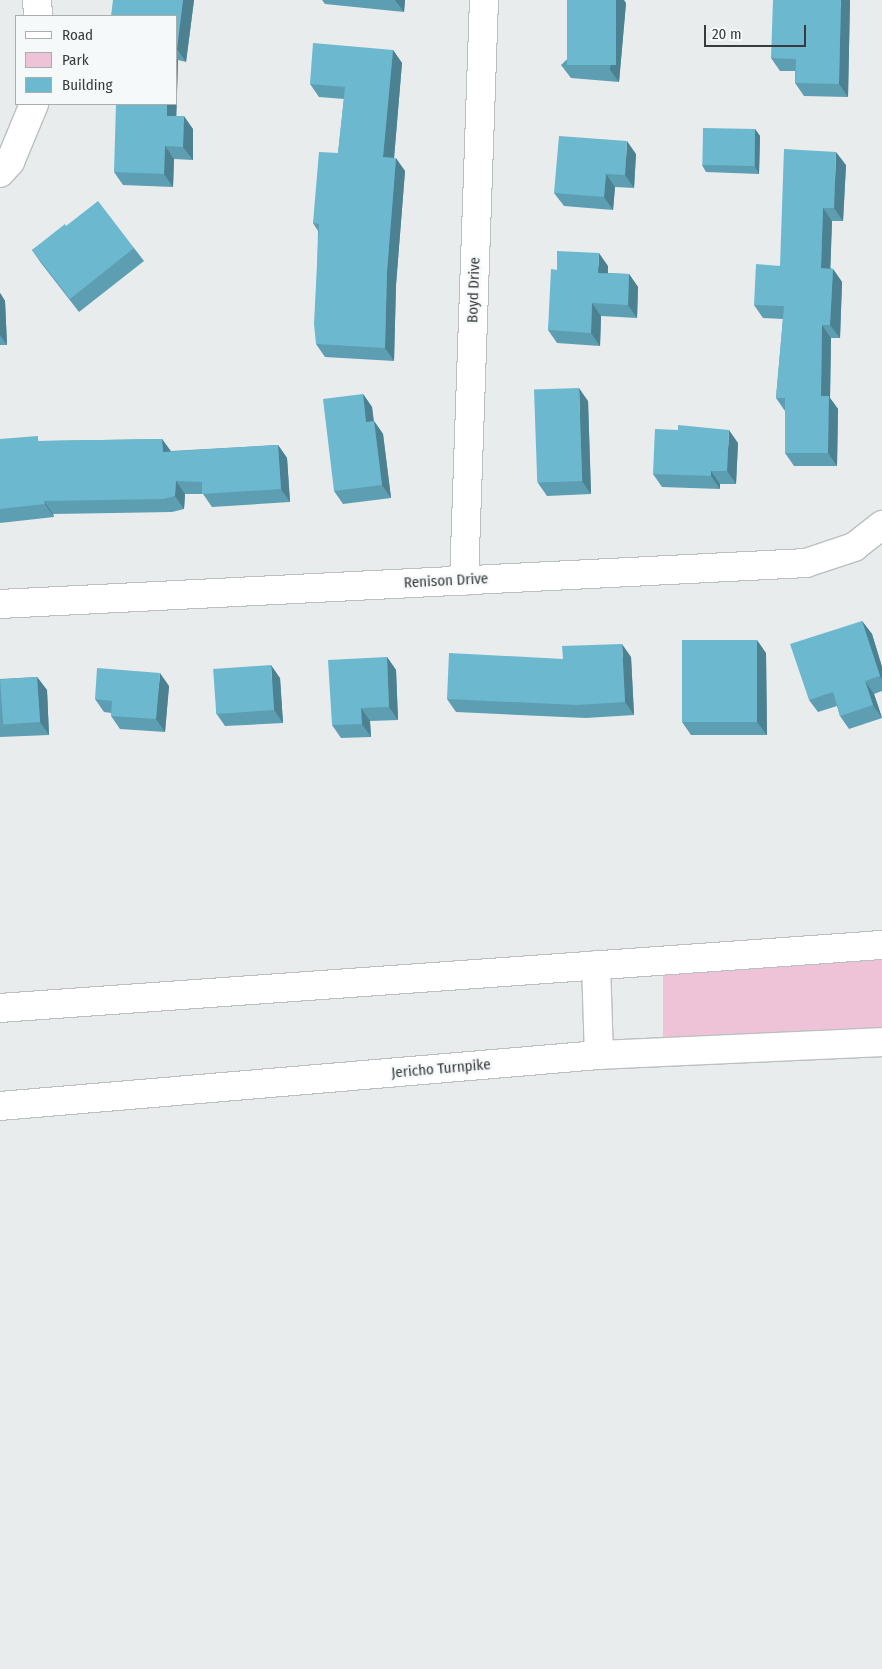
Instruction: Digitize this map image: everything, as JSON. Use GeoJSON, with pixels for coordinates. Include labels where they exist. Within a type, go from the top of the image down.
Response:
{"type":"FeatureCollection","features":[{"type":"Feature","properties":{"kind":"main road"},"geometry":{"type":"LineString","coordinates":[[38,0],[38,15]]}},
{"type":"Feature","properties":{"kind":"main road","name":"Boyd Drive"},"geometry":{"type":"LineString","coordinates":[[464,580],[484,0]]}},
{"type":"Feature","properties":{"kind":"main road"},"geometry":{"type":"LineString","coordinates":[[0,172],[10,162],[34,105]]}},
{"type":"Feature","properties":{"kind":"main road","name":"Renison Drive"},"geometry":{"type":"LineString","coordinates":[[0,604],[806,564],[854,548],[882,525]]}},
{"type":"Feature","properties":{"kind":"main road"},"geometry":{"type":"LineString","coordinates":[[0,1008],[882,945]]}},
{"type":"Feature","properties":{"kind":"main road"},"geometry":{"type":"LineString","coordinates":[[596,965],[599,1055]]}},
{"type":"Feature","properties":{"kind":"main road","name":"Jericho Turnpike"},"geometry":{"type":"LineString","coordinates":[[0,1106],[599,1055],[882,1042]]}},
{"type":"Feature","properties":{"kind":"green space"},"geometry":{"type":"Polygon","coordinates":[[[663,945],[882,945],[882,1042],[663,1042],[663,945]]]}},
{"type":"Feature","properties":{"kind":"building"},"geometry":{"type":"Polygon","coordinates":[[[113,0],[183,0],[178,41],[178,15],[111,15],[113,0]]]}},
{"type":"Feature","properties":{"kind":"building"},"geometry":{"type":"Polygon","coordinates":[[[567,0],[616,0],[616,65],[567,65],[567,0]]]}},
{"type":"Feature","properties":{"kind":"building"},"geometry":{"type":"Polygon","coordinates":[[[773,0],[841,0],[839,84],[795,83],[796,59],[771,58],[773,0]]]}},
{"type":"Feature","properties":{"kind":"building"},"geometry":{"type":"Polygon","coordinates":[[[313,43],[393,50],[383,157],[396,158],[387,272],[385,348],[316,344],[314,324],[319,224],[313,223],[319,152],[338,153],[345,87],[310,84],[313,43]]]}},
{"type":"Feature","properties":{"kind":"building"},"geometry":{"type":"Polygon","coordinates":[[[116,105],[167,105],[167,116],[184,116],[183,147],[165,146],[164,174],[114,172],[116,105]]]}},
{"type":"Feature","properties":{"kind":"building"},"geometry":{"type":"Polygon","coordinates":[[[703,128],[755,129],[754,166],[702,165],[703,128]]]}},
{"type":"Feature","properties":{"kind":"building"},"geometry":{"type":"Polygon","coordinates":[[[559,136],[627,141],[625,175],[606,174],[604,197],[554,193],[559,136]]]}},
{"type":"Feature","properties":{"kind":"building"},"geometry":{"type":"Polygon","coordinates":[[[784,149],[836,152],[834,208],[823,208],[821,268],[833,269],[830,325],[822,325],[821,396],[829,396],[828,453],[785,453],[785,398],[776,398],[784,306],[754,305],[756,264],[780,266],[784,149]]]}},
{"type":"Feature","properties":{"kind":"building"},"geometry":{"type":"Polygon","coordinates":[[[98,201],[134,248],[70,299],[32,250],[98,201]]]}},
{"type":"Feature","properties":{"kind":"building"},"geometry":{"type":"Polygon","coordinates":[[[557,251],[599,253],[598,273],[629,274],[628,305],[592,303],[591,333],[548,330],[551,269],[557,270],[557,251]]]}},
{"type":"Feature","properties":{"kind":"building"},"geometry":{"type":"Polygon","coordinates":[[[579,388],[582,481],[537,483],[534,390],[579,388]]]}},
{"type":"Feature","properties":{"kind":"building"},"geometry":{"type":"Polygon","coordinates":[[[363,394],[366,422],[374,421],[382,485],[334,491],[323,399],[363,394]]]}},
{"type":"Feature","properties":{"kind":"building"},"geometry":{"type":"Polygon","coordinates":[[[678,425],[729,430],[727,471],[711,471],[711,476],[653,474],[655,429],[678,430],[678,425]]]}},
{"type":"Feature","properties":{"kind":"building"},"geometry":{"type":"Polygon","coordinates":[[[38,436],[38,441],[162,439],[163,452],[278,445],[281,489],[202,494],[202,482],[176,481],[175,496],[163,499],[44,501],[45,504],[0,509],[0,439],[38,436]]]}},
{"type":"Feature","properties":{"kind":"building"},"geometry":{"type":"Polygon","coordinates":[[[862,621],[880,676],[865,681],[873,705],[840,716],[833,692],[809,700],[790,644],[862,621]]]}},
{"type":"Feature","properties":{"kind":"building"},"geometry":{"type":"Polygon","coordinates":[[[682,640],[757,640],[757,722],[682,722],[682,640]]]}},
{"type":"Feature","properties":{"kind":"building"},"geometry":{"type":"Polygon","coordinates":[[[622,644],[625,702],[577,705],[447,699],[449,653],[563,659],[562,646],[622,644]]]}},
{"type":"Feature","properties":{"kind":"building"},"geometry":{"type":"Polygon","coordinates":[[[387,657],[389,707],[361,708],[362,724],[332,725],[328,660],[387,657]]]}},
{"type":"Feature","properties":{"kind":"building"},"geometry":{"type":"Polygon","coordinates":[[[271,665],[274,710],[216,714],[213,669],[271,665]]]}},
{"type":"Feature","properties":{"kind":"building"},"geometry":{"type":"Polygon","coordinates":[[[97,668],[160,673],[156,719],[111,716],[112,701],[95,699],[97,668]]]}},
{"type":"Feature","properties":{"kind":"building"},"geometry":{"type":"Polygon","coordinates":[[[37,677],[40,722],[3,724],[0,680],[37,677]]]}}]}
